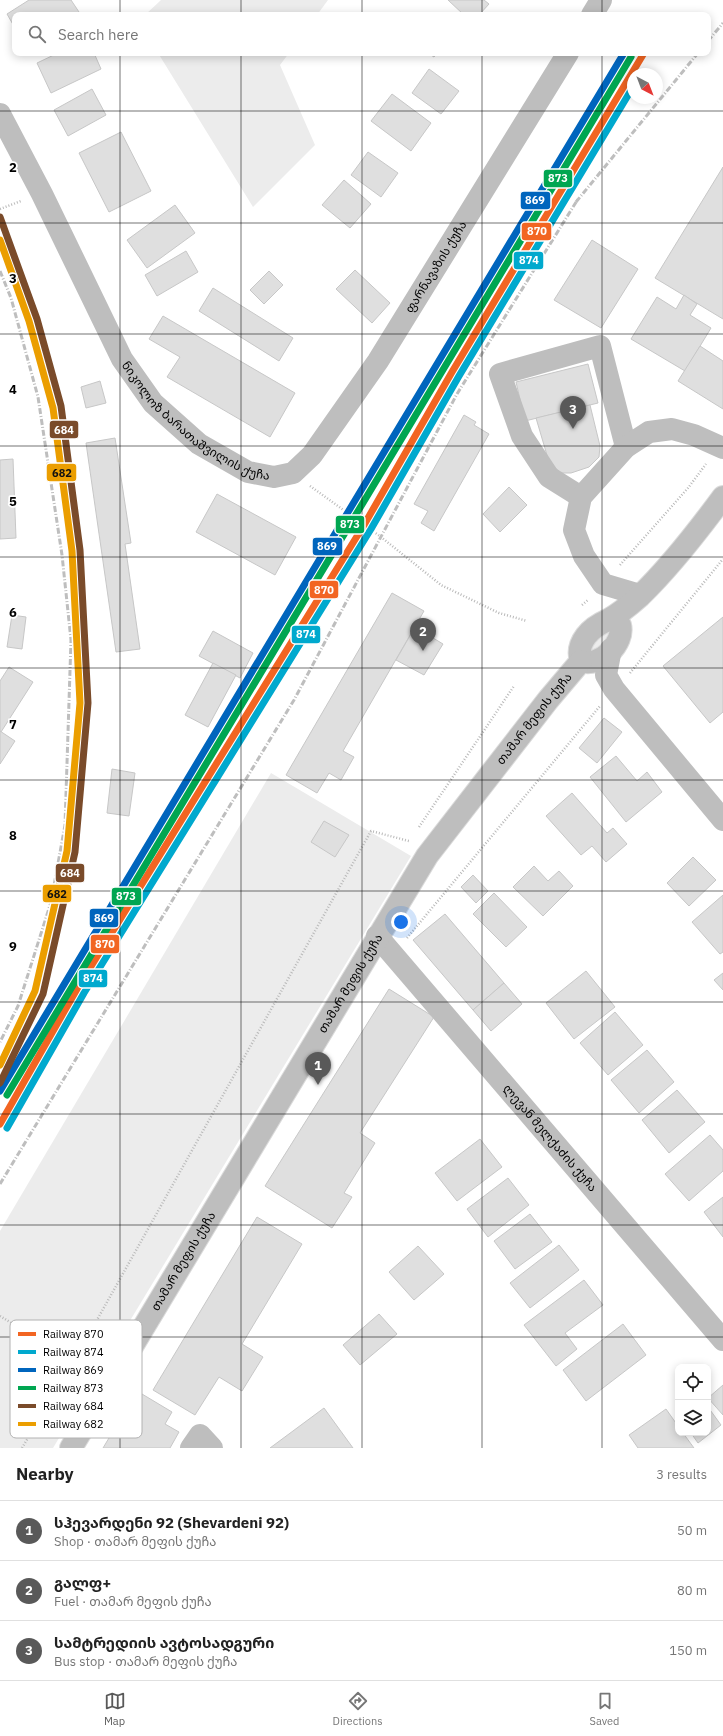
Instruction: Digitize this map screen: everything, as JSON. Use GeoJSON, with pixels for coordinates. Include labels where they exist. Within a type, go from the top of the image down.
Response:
{"type":"FeatureCollection","features":[{"type":"Feature","properties":{"kind":"street"},"geometry":{"type":"LineString","coordinates":[[594,12],[601,0]]}},
{"type":"Feature","properties":{"kind":"street","name":"ფარნავაზის ქუჩა"},"geometry":{"type":"LineString","coordinates":[[293,473],[312,455],[378,361],[566,56]]}},
{"type":"Feature","properties":{"kind":"street","name":"ნიკოლოზ ბარათაშვილის ქუჩა"},"geometry":{"type":"LineString","coordinates":[[0,114],[42,194],[122,359],[153,403],[199,444],[248,472],[274,477],[293,473]]}},
{"type":"Feature","properties":{"kind":"street"},"geometry":{"type":"LineString","coordinates":[[581,497],[549,477],[522,436],[500,374],[600,346],[626,447]]}},
{"type":"Feature","properties":{"kind":"street"},"geometry":{"type":"LineString","coordinates":[[640,596],[603,584],[584,556],[574,530],[581,497],[626,447],[649,432],[672,429],[694,435],[721,447]]}},
{"type":"Feature","properties":{"kind":"street","name":"თამარ მეფის ქუჩა"},"geometry":{"type":"LineString","coordinates":[[581,661],[591,663],[600,661],[613,634],[640,596],[696,534],[723,497]]}},
{"type":"Feature","properties":{"kind":"street","name":"თამარ მეფის ქუჩა"},"geometry":{"type":"LineString","coordinates":[[581,661],[578,654],[580,646],[593,628],[613,634]]}},
{"type":"Feature","properties":{"kind":"street"},"geometry":{"type":"LineString","coordinates":[[613,634],[606,675],[614,689],[723,820]]}},
{"type":"Feature","properties":{"kind":"street","name":"თამარ მეფის ქუჩა"},"geometry":{"type":"LineString","coordinates":[[142,1329],[377,936],[427,856],[548,700],[581,661]]}},
{"type":"Feature","properties":{"kind":"street","name":"ლევან მელქაძის ქუჩა"},"geometry":{"type":"LineString","coordinates":[[377,936],[723,1340]]}},
{"type":"Feature","properties":{"kind":"street"},"geometry":{"type":"LineString","coordinates":[[191,1448],[200,1435],[212,1448]]}},
{"type":"Feature","properties":{"kind":"street","name":"თამარ მეფის ქუჩა"},"geometry":{"type":"LineString","coordinates":[[72,1448],[78,1438]]}},
{"type":"Feature","properties":{"kind":"path"},"geometry":{"type":"LineString","coordinates":[[582,606],[688,488],[721,447]]}},
{"type":"Feature","properties":{"kind":"path","name":"ნიკოლოზ ბარათაშვილის ქუჩა"},"geometry":{"type":"LineString","coordinates":[[293,473],[381,537],[441,585],[499,613],[527,621]]}},
{"type":"Feature","properties":{"kind":"path"},"geometry":{"type":"LineString","coordinates":[[630,673],[723,559]]}},
{"type":"Feature","properties":{"kind":"path"},"geometry":{"type":"LineString","coordinates":[[418,827],[514,686]]}},
{"type":"Feature","properties":{"kind":"path"},"geometry":{"type":"LineString","coordinates":[[406,938],[614,689]]}},
{"type":"Feature","properties":{"kind":"path"},"geometry":{"type":"LineString","coordinates":[[96,1320],[371,831],[409,841],[412,838]]}},
{"type":"Feature","properties":{"kind":"path"},"geometry":{"type":"LineString","coordinates":[[0,1316],[10,1322]]}},
{"type":"Feature","properties":{"kind":"path"},"geometry":{"type":"LineString","coordinates":[[22,1448],[28,1438]]}},
{"type":"Feature","properties":{"kind":"shaded area"},"geometry":{"type":"Polygon","coordinates":[[[161,0],[328,0],[319,12],[148,12],[161,0]]]}},
{"type":"Feature","properties":{"kind":"shaded area"},"geometry":{"type":"Polygon","coordinates":[[[160,56],[287,56],[280,65],[315,145],[253,207],[160,56]]]}},
{"type":"Feature","properties":{"kind":"shaded area"},"geometry":{"type":"Polygon","coordinates":[[[608,629],[614,637],[591,655],[587,642],[608,629]]]}},
{"type":"Feature","properties":{"kind":"shaded area"},"geometry":{"type":"Polygon","coordinates":[[[271,773],[411,856],[130,1320],[10,1320],[10,1438],[59,1438],[53,1448],[0,1448],[0,1231],[271,773]]]}},
{"type":"Feature","properties":{"kind":"building"},"geometry":{"type":"Polygon","coordinates":[[[29,0],[71,0],[79,12],[12,12],[12,23],[7,14],[29,0]]]}},
{"type":"Feature","properties":{"kind":"building"},"geometry":{"type":"Polygon","coordinates":[[[448,0],[484,0],[489,4],[482,12],[461,12],[448,0]]]}},
{"type":"Feature","properties":{"kind":"building"},"geometry":{"type":"Polygon","coordinates":[[[52,56],[95,56],[101,69],[51,93],[37,63],[52,56]]]}},
{"type":"Feature","properties":{"kind":"building"},"geometry":{"type":"Polygon","coordinates":[[[429,69],[459,91],[441,114],[412,93],[429,69]]]}},
{"type":"Feature","properties":{"kind":"building"},"geometry":{"type":"Polygon","coordinates":[[[92,89],[106,115],[68,136],[54,110],[92,89]]]}},
{"type":"Feature","properties":{"kind":"building"},"geometry":{"type":"Polygon","coordinates":[[[392,94],[431,123],[411,151],[371,121],[392,94]]]}},
{"type":"Feature","properties":{"kind":"building"},"geometry":{"type":"Polygon","coordinates":[[[121,132],[151,191],[109,212],[79,153],[121,132]]]}},
{"type":"Feature","properties":{"kind":"building"},"geometry":{"type":"Polygon","coordinates":[[[368,152],[398,173],[381,197],[351,175],[368,152]]]}},
{"type":"Feature","properties":{"kind":"building"},"geometry":{"type":"Polygon","coordinates":[[[723,167],[723,319],[655,278],[723,167]]]}},
{"type":"Feature","properties":{"kind":"building"},"geometry":{"type":"Polygon","coordinates":[[[344,180],[371,204],[350,228],[322,205],[344,180]]]}},
{"type":"Feature","properties":{"kind":"building"},"geometry":{"type":"Polygon","coordinates":[[[175,205],[195,233],[147,268],[127,240],[175,205]]]}},
{"type":"Feature","properties":{"kind":"building"},"geometry":{"type":"Polygon","coordinates":[[[592,240],[638,269],[601,328],[554,300],[592,240]]]}},
{"type":"Feature","properties":{"kind":"building"},"geometry":{"type":"Polygon","coordinates":[[[186,251],[198,272],[157,296],[145,275],[186,251]]]}},
{"type":"Feature","properties":{"kind":"building"},"geometry":{"type":"Polygon","coordinates":[[[355,270],[390,303],[372,323],[336,289],[355,270]]]}},
{"type":"Feature","properties":{"kind":"building"},"geometry":{"type":"Polygon","coordinates":[[[269,271],[283,285],[264,304],[250,290],[269,271]]]}},
{"type":"Feature","properties":{"kind":"building"},"geometry":{"type":"Polygon","coordinates":[[[213,288],[293,338],[279,361],[199,311],[213,288]]]}},
{"type":"Feature","properties":{"kind":"building"},"geometry":{"type":"Polygon","coordinates":[[[684,295],[697,304],[690,315],[711,328],[685,371],[631,339],[657,297],[676,309],[684,295]]]}},
{"type":"Feature","properties":{"kind":"building"},"geometry":{"type":"Polygon","coordinates":[[[163,316],[295,393],[270,437],[167,377],[180,357],[149,339],[163,316]]]}},
{"type":"Feature","properties":{"kind":"building"},"geometry":{"type":"Polygon","coordinates":[[[700,346],[723,361],[723,409],[678,381],[700,346]]]}},
{"type":"Feature","properties":{"kind":"building"},"geometry":{"type":"Polygon","coordinates":[[[588,364],[598,403],[525,421],[516,382],[588,364]]]}},
{"type":"Feature","properties":{"kind":"building"},"geometry":{"type":"Polygon","coordinates":[[[100,381],[106,403],[86,408],[81,387],[100,381]]]}},
{"type":"Feature","properties":{"kind":"building"},"geometry":{"type":"Polygon","coordinates":[[[590,405],[600,446],[599,457],[589,467],[571,473],[561,473],[549,462],[536,418],[590,405]]]}},
{"type":"Feature","properties":{"kind":"building"},"geometry":{"type":"Polygon","coordinates":[[[464,415],[476,422],[474,425],[489,434],[434,531],[421,523],[428,511],[414,504],[464,415]]]}},
{"type":"Feature","properties":{"kind":"building"},"geometry":{"type":"Polygon","coordinates":[[[115,438],[131,543],[125,544],[140,649],[116,652],[86,443],[115,438]]]}},
{"type":"Feature","properties":{"kind":"building"},"geometry":{"type":"Polygon","coordinates":[[[13,459],[16,538],[0,539],[0,460],[13,459]]]}},
{"type":"Feature","properties":{"kind":"building"},"geometry":{"type":"Polygon","coordinates":[[[509,487],[527,505],[500,532],[483,514],[509,487]]]}},
{"type":"Feature","properties":{"kind":"building"},"geometry":{"type":"Polygon","coordinates":[[[217,494],[296,537],[275,575],[196,532],[217,494]]]}},
{"type":"Feature","properties":{"kind":"building"},"geometry":{"type":"Polygon","coordinates":[[[392,593],[424,611],[343,751],[354,757],[341,780],[329,773],[317,793],[286,775],[392,593]]]}},
{"type":"Feature","properties":{"kind":"building"},"geometry":{"type":"Polygon","coordinates":[[[12,615],[26,617],[22,649],[7,647],[12,615]]]}},
{"type":"Feature","properties":{"kind":"building"},"geometry":{"type":"Polygon","coordinates":[[[723,617],[723,712],[710,723],[663,666],[723,617]]]}},
{"type":"Feature","properties":{"kind":"building"},"geometry":{"type":"Polygon","coordinates":[[[415,627],[443,644],[424,675],[396,660],[415,627]]]}},
{"type":"Feature","properties":{"kind":"building"},"geometry":{"type":"Polygon","coordinates":[[[213,631],[253,653],[240,678],[199,656],[213,631]]]}},
{"type":"Feature","properties":{"kind":"building"},"geometry":{"type":"Polygon","coordinates":[[[213,663],[236,675],[208,727],[185,715],[213,663]]]}},
{"type":"Feature","properties":{"kind":"building"},"geometry":{"type":"Polygon","coordinates":[[[9,667],[33,682],[1,732],[0,681],[9,667]]]}},
{"type":"Feature","properties":{"kind":"building"},"geometry":{"type":"Polygon","coordinates":[[[604,718],[622,732],[597,763],[579,748],[604,718]]]}},
{"type":"Feature","properties":{"kind":"building"},"geometry":{"type":"Polygon","coordinates":[[[0,731],[15,741],[0,764],[0,731]]]}},
{"type":"Feature","properties":{"kind":"building"},"geometry":{"type":"Polygon","coordinates":[[[616,756],[637,781],[647,772],[662,792],[626,822],[590,777],[616,756]]]}},
{"type":"Feature","properties":{"kind":"building"},"geometry":{"type":"Polygon","coordinates":[[[112,769],[135,773],[129,816],[107,813],[112,769]]]}},
{"type":"Feature","properties":{"kind":"building"},"geometry":{"type":"Polygon","coordinates":[[[572,793],[607,833],[613,828],[627,844],[606,862],[592,846],[581,855],[546,816],[572,793]]]}},
{"type":"Feature","properties":{"kind":"building"},"geometry":{"type":"Polygon","coordinates":[[[324,821],[349,835],[335,857],[311,842],[324,821]]]}},
{"type":"Feature","properties":{"kind":"building"},"geometry":{"type":"Polygon","coordinates":[[[693,857],[716,880],[689,906],[667,883],[693,857]]]}},
{"type":"Feature","properties":{"kind":"building"},"geometry":{"type":"Polygon","coordinates":[[[534,866],[548,881],[559,871],[573,886],[543,916],[513,887],[534,866]]]}},
{"type":"Feature","properties":{"kind":"building"},"geometry":{"type":"Polygon","coordinates":[[[473,875],[488,891],[476,903],[461,887],[473,875]]]}},
{"type":"Feature","properties":{"kind":"building"},"geometry":{"type":"Polygon","coordinates":[[[494,893],[527,927],[506,947],[473,914],[494,893]]]}},
{"type":"Feature","properties":{"kind":"building"},"geometry":{"type":"Polygon","coordinates":[[[723,895],[723,952],[720,954],[692,922],[723,895]]]}},
{"type":"Feature","properties":{"kind":"building"},"geometry":{"type":"Polygon","coordinates":[[[445,914],[504,983],[473,1010],[413,940],[445,914]]]}},
{"type":"Feature","properties":{"kind":"building"},"geometry":{"type":"Polygon","coordinates":[[[586,971],[615,1007],[574,1039],[546,1003],[586,971]]]}},
{"type":"Feature","properties":{"kind":"building"},"geometry":{"type":"Polygon","coordinates":[[[723,973],[723,990],[714,980],[723,973]]]}},
{"type":"Feature","properties":{"kind":"building"},"geometry":{"type":"Polygon","coordinates":[[[504,983],[522,1004],[491,1031],[473,1010],[504,983]]]}},
{"type":"Feature","properties":{"kind":"building"},"geometry":{"type":"Polygon","coordinates":[[[389,989],[434,1017],[360,1133],[375,1143],[344,1193],[352,1197],[332,1228],[265,1186],[389,989]]]}},
{"type":"Feature","properties":{"kind":"building"},"geometry":{"type":"Polygon","coordinates":[[[615,1012],[643,1045],[608,1075],[580,1043],[615,1012]]]}},
{"type":"Feature","properties":{"kind":"building"},"geometry":{"type":"Polygon","coordinates":[[[647,1050],[674,1082],[639,1113],[611,1080],[647,1050]]]}},
{"type":"Feature","properties":{"kind":"building"},"geometry":{"type":"Polygon","coordinates":[[[677,1090],[705,1122],[669,1153],[642,1120],[677,1090]]]}},
{"type":"Feature","properties":{"kind":"building"},"geometry":{"type":"Polygon","coordinates":[[[710,1135],[723,1150],[723,1171],[689,1201],[665,1174],[710,1135]]]}},
{"type":"Feature","properties":{"kind":"building"},"geometry":{"type":"Polygon","coordinates":[[[480,1139],[502,1167],[457,1201],[435,1173],[480,1139]]]}},
{"type":"Feature","properties":{"kind":"building"},"geometry":{"type":"Polygon","coordinates":[[[508,1178],[529,1205],[488,1237],[467,1209],[508,1178]]]}},
{"type":"Feature","properties":{"kind":"building"},"geometry":{"type":"Polygon","coordinates":[[[723,1197],[723,1237],[704,1212],[723,1197]]]}},
{"type":"Feature","properties":{"kind":"building"},"geometry":{"type":"Polygon","coordinates":[[[530,1214],[552,1242],[515,1269],[494,1241],[530,1214]]]}},
{"type":"Feature","properties":{"kind":"building"},"geometry":{"type":"Polygon","coordinates":[[[257,1217],[302,1244],[242,1344],[263,1357],[242,1391],[219,1377],[195,1415],[153,1390],[257,1217]]]}},
{"type":"Feature","properties":{"kind":"building"},"geometry":{"type":"Polygon","coordinates":[[[559,1245],[579,1270],[530,1308],[510,1283],[559,1245]]]}},
{"type":"Feature","properties":{"kind":"building"},"geometry":{"type":"Polygon","coordinates":[[[418,1246],[444,1274],[414,1300],[389,1272],[418,1246]]]}},
{"type":"Feature","properties":{"kind":"building"},"geometry":{"type":"Polygon","coordinates":[[[584,1280],[603,1305],[565,1333],[577,1349],[556,1366],[524,1325],[584,1280]]]}},
{"type":"Feature","properties":{"kind":"building"},"geometry":{"type":"Polygon","coordinates":[[[379,1314],[397,1334],[360,1365],[343,1345],[379,1314]]]}},
{"type":"Feature","properties":{"kind":"building"},"geometry":{"type":"Polygon","coordinates":[[[623,1324],[646,1355],[586,1401],[563,1370],[623,1324]]]}},
{"type":"Feature","properties":{"kind":"building"},"geometry":{"type":"Polygon","coordinates":[[[723,1385],[723,1415],[711,1401],[711,1395],[723,1385]]]}},
{"type":"Feature","properties":{"kind":"building"},"geometry":{"type":"Polygon","coordinates":[[[142,1394],[172,1412],[165,1424],[179,1432],[170,1448],[103,1448],[109,1438],[142,1438],[142,1394]]]}},
{"type":"Feature","properties":{"kind":"building"},"geometry":{"type":"Polygon","coordinates":[[[324,1408],[353,1448],[270,1448],[324,1408]]]}},
{"type":"Feature","properties":{"kind":"building"},"geometry":{"type":"Polygon","coordinates":[[[666,1409],[675,1422],[675,1436],[685,1436],[694,1448],[638,1448],[629,1435],[666,1409]]]}},
{"type":"Feature","properties":{"kind":"building"},"geometry":{"type":"Polygon","coordinates":[[[711,1411],[721,1425],[711,1433],[711,1411]]]}},
{"type":"Feature","properties":{"kind":"building"},"geometry":{"type":"Polygon","coordinates":[[[693,1436],[707,1436],[698,1443],[693,1436]]]}},
{"type":"Feature","properties":{"kind":"railway"},"geometry":{"type":"LineString","coordinates":[[711,37],[723,23]]}},
{"type":"Feature","properties":{"kind":"railway"},"geometry":{"type":"LineString","coordinates":[[576,202],[696,56]]}},
{"type":"Feature","properties":{"kind":"railway"},"geometry":{"type":"LineString","coordinates":[[0,1184],[294,700],[457,394],[578,199]]}},
{"type":"Feature","properties":{"kind":"railway"},"geometry":{"type":"LineString","coordinates":[[452,372],[538,254]]}},
{"type":"Feature","properties":{"kind":"railway"},"geometry":{"type":"LineString","coordinates":[[0,271],[11,298],[38,397],[62,555],[71,640],[65,825],[51,902],[18,1006],[0,1042]]}},
{"type":"Feature","properties":{"kind":"rail line","name":"869"},"geometry":{"type":"LineString","coordinates":[[0,1091],[622,56]]}},
{"type":"Feature","properties":{"kind":"rail line","name":"870"},"geometry":{"type":"LineString","coordinates":[[0,1124],[77,989],[364,525],[452,372],[642,56]]}},
{"type":"Feature","properties":{"kind":"rail line","name":"873"},"geometry":{"type":"LineString","coordinates":[[7,1095],[631,57]]}},
{"type":"Feature","properties":{"kind":"rail line","name":"874"},"geometry":{"type":"LineString","coordinates":[[7,1128],[84,993],[371,529],[459,376],[627,97]]}},
{"type":"Feature","properties":{"kind":"rail line","name":"684"},"geometry":{"type":"LineString","coordinates":[[0,217],[37,319],[61,406],[80,550],[88,703],[75,852],[43,994],[0,1083]]}},
{"type":"Feature","properties":{"kind":"rail line","name":"682"},"geometry":{"type":"LineString","coordinates":[[0,240],[29,321],[53,408],[72,551],[80,703],[67,851],[35,991],[0,1065]]}},
{"type":"Feature","properties":{"kind":"place","name":"სამტრედიის ავტოსადგური"},"geometry":{"type":"Point","coordinates":[573,429]}},
{"type":"Feature","properties":{"kind":"place","name":"გალფ+"},"geometry":{"type":"Point","coordinates":[423,651]}},
{"type":"Feature","properties":{"kind":"place","name":"სჰევარდენი 92 (Shevardeni 92)"},"geometry":{"type":"Point","coordinates":[318,1085]}}]}
